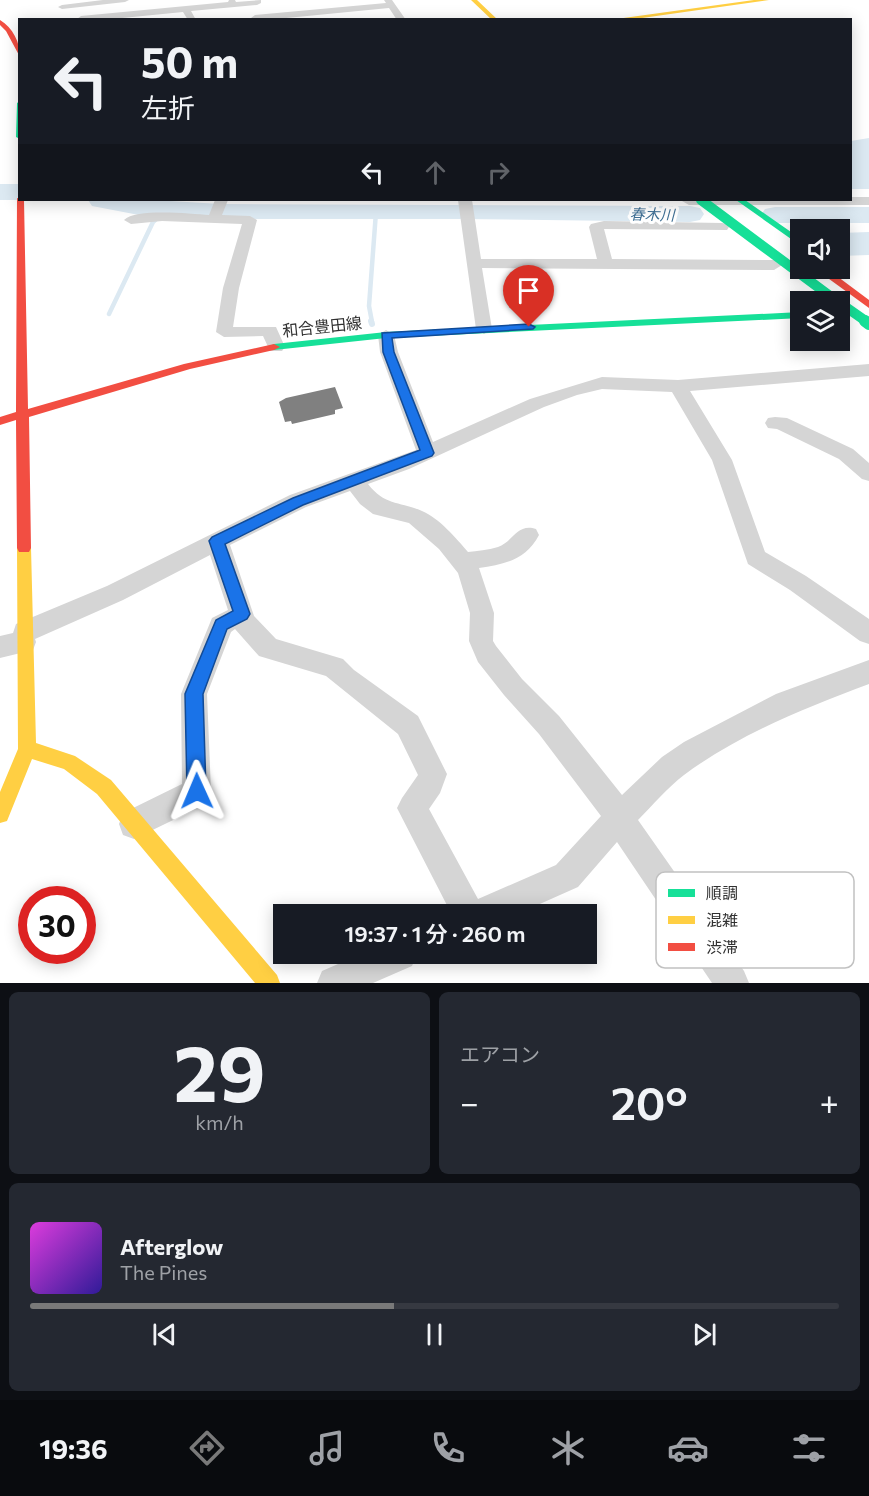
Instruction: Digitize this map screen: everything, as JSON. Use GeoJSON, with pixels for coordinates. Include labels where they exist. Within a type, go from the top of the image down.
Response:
{"type":"FeatureCollection","features":[{"type":"Feature","properties":{"kind":"main road"},"geometry":{"type":"LineString","coordinates":[[459,0],[478,18]]}},
{"type":"Feature","properties":{"kind":"main road"},"geometry":{"type":"LineString","coordinates":[[474,0],[494,18]]}},
{"type":"Feature","properties":{"kind":"main road"},"geometry":{"type":"LineString","coordinates":[[626,18],[766,0]]}},
{"type":"Feature","properties":{"kind":"main road"},"geometry":{"type":"LineString","coordinates":[[0,22],[9,30],[18,50]]}},
{"type":"Feature","properties":{"kind":"main road"},"geometry":{"type":"LineString","coordinates":[[16,96],[18,116]]}},
{"type":"Feature","properties":{"kind":"main road"},"geometry":{"type":"LineString","coordinates":[[0,814],[27,750],[16,640],[23,415],[20,201]]}},
{"type":"Feature","properties":{"kind":"main road"},"geometry":{"type":"LineString","coordinates":[[694,201],[722,227],[808,291]]}},
{"type":"Feature","properties":{"kind":"main road"},"geometry":{"type":"LineString","coordinates":[[694,201],[823,291]]}},
{"type":"Feature","properties":{"kind":"main road"},"geometry":{"type":"LineString","coordinates":[[724,201],[790,248]]}},
{"type":"Feature","properties":{"kind":"main road"},"geometry":{"type":"LineString","coordinates":[[742,201],[790,235]]}},
{"type":"Feature","properties":{"kind":"main road"},"geometry":{"type":"LineString","coordinates":[[850,277],[869,291]]}},
{"type":"Feature","properties":{"kind":"main road"},"geometry":{"type":"LineString","coordinates":[[834,279],[869,305]]}},
{"type":"Feature","properties":{"kind":"main road"},"geometry":{"type":"LineString","coordinates":[[850,310],[869,324]]}},
{"type":"Feature","properties":{"kind":"main road"},"geometry":{"type":"LineString","coordinates":[[850,313],[869,312]]}},
{"type":"Feature","properties":{"kind":"main road","name":"和合豊田線"},"geometry":{"type":"LineString","coordinates":[[0,421],[177,369],[276,347],[386,335],[790,315]]}},
{"type":"Feature","properties":{"kind":"main road"},"geometry":{"type":"LineString","coordinates":[[850,322],[869,337]]}},
{"type":"Feature","properties":{"kind":"main road"},"geometry":{"type":"LineString","coordinates":[[27,750],[55,755],[78,765],[104,787],[269,983]]}},
{"type":"Feature","properties":{"kind":"street"},"geometry":{"type":"LineString","coordinates":[[79,18],[59,5],[125,0]]}},
{"type":"Feature","properties":{"kind":"street"},"geometry":{"type":"LineString","coordinates":[[245,6],[261,0]]}},
{"type":"Feature","properties":{"kind":"street"},"geometry":{"type":"LineString","coordinates":[[550,0],[561,0]]}},
{"type":"Feature","properties":{"kind":"street"},"geometry":{"type":"LineString","coordinates":[[92,18],[234,2],[245,6],[255,18]]}},
{"type":"Feature","properties":{"kind":"street"},"geometry":{"type":"LineString","coordinates":[[264,18],[390,2],[401,18]]}},
{"type":"Feature","properties":{"kind":"street"},"geometry":{"type":"LineString","coordinates":[[186,9],[191,18]]}},
{"type":"Feature","properties":{"kind":"street"},"geometry":{"type":"LineString","coordinates":[[214,219],[221,201]]}},
{"type":"Feature","properties":{"kind":"street"},"geometry":{"type":"LineString","coordinates":[[465,201],[484,329]]}},
{"type":"Feature","properties":{"kind":"street"},"geometry":{"type":"LineString","coordinates":[[852,201],[869,201]]}},
{"type":"Feature","properties":{"kind":"street"},"geometry":{"type":"LineString","coordinates":[[131,220],[162,217],[250,220],[231,288],[224,332],[270,331],[276,347]]}},
{"type":"Feature","properties":{"kind":"street"},"geometry":{"type":"LineString","coordinates":[[605,263],[596,227],[604,225],[722,227]]}},
{"type":"Feature","properties":{"kind":"street"},"geometry":{"type":"LineString","coordinates":[[473,263],[774,265]]}},
{"type":"Feature","properties":{"kind":"street"},"geometry":{"type":"LineString","coordinates":[[386,335],[388,352],[427,453]]}},
{"type":"Feature","properties":{"kind":"street"},"geometry":{"type":"LineString","coordinates":[[16,640],[298,501],[427,453],[537,403],[571,391],[602,383],[678,387],[869,370]]}},
{"type":"Feature","properties":{"kind":"street"},"geometry":{"type":"LineString","coordinates":[[678,387],[722,460],[756,558],[798,583],[869,633]]}},
{"type":"Feature","properties":{"kind":"street"},"geometry":{"type":"LineString","coordinates":[[776,423],[846,454],[869,474]]}},
{"type":"Feature","properties":{"kind":"street"},"geometry":{"type":"LineString","coordinates":[[354,481],[367,498],[381,508],[416,517],[447,543],[468,569],[482,613],[482,641],[487,654],[513,687],[549,725],[604,794],[656,872]]}},
{"type":"Feature","properties":{"kind":"street"},"geometry":{"type":"LineString","coordinates":[[462,562],[506,555],[528,535]]}},
{"type":"Feature","properties":{"kind":"street"},"geometry":{"type":"LineString","coordinates":[[217,541],[244,622],[268,648],[334,667],[345,678],[408,725],[433,774],[430,783],[412,808],[463,904]]}},
{"type":"Feature","properties":{"kind":"street"},"geometry":{"type":"LineString","coordinates":[[134,824],[190,797],[197,791],[194,694],[221,624],[242,614]]}},
{"type":"Feature","properties":{"kind":"street"},"geometry":{"type":"LineString","coordinates":[[503,904],[567,876],[619,818],[672,767],[694,752],[785,703],[868,673]]}},
{"type":"Feature","properties":{"kind":"street"},"geometry":{"type":"LineString","coordinates":[[334,983],[377,964]]}},
{"type":"Feature","properties":{"kind":"street"},"geometry":{"type":"LineString","coordinates":[[722,968],[732,983]]}},
{"type":"Feature","properties":{"kind":"shaded area"},"geometry":{"type":"Polygon","coordinates":[[[869,138],[869,189],[852,189],[852,141],[869,138]]]}},
{"type":"Feature","properties":{"kind":"shaded area"},"geometry":{"type":"Polygon","coordinates":[[[869,232],[869,255],[850,256],[850,233],[869,232]]]}},
{"type":"Feature","properties":{"kind":"building"},"geometry":{"type":"Polygon","coordinates":[[[335,387],[343,408],[335,410],[335,414],[292,424],[291,421],[285,422],[279,402],[286,398],[335,387]]]}},
{"type":"Feature","properties":{"kind":"waterway","name":"春木川"},"geometry":{"type":"LineString","coordinates":[[0,192],[18,192]]}},
{"type":"Feature","properties":{"kind":"waterway","name":"春木川"},"geometry":{"type":"LineString","coordinates":[[106,201],[139,207],[212,210]]}},
{"type":"Feature","properties":{"kind":"waterway"},"geometry":{"type":"LineString","coordinates":[[109,314],[153,222],[168,208]]}},
{"type":"Feature","properties":{"kind":"waterway","name":"春木川"},"geometry":{"type":"LineString","coordinates":[[225,211],[458,212]]}},
{"type":"Feature","properties":{"kind":"waterway"},"geometry":{"type":"LineString","coordinates":[[372,322],[369,306],[376,212]]}},
{"type":"Feature","properties":{"kind":"waterway","name":"春木川"},"geometry":{"type":"LineString","coordinates":[[471,212],[690,214]]}},
{"type":"Feature","properties":{"kind":"waterway","name":"春木川"},"geometry":{"type":"LineString","coordinates":[[775,215],[869,215]]}},
{"type":"Feature","properties":{"kind":"traffic: fast"},"geometry":{"type":"LineString","coordinates":[[702,201],[823,291]]}},
{"type":"Feature","properties":{"kind":"traffic: fast"},"geometry":{"type":"LineString","coordinates":[[741,201],[790,235]]}},
{"type":"Feature","properties":{"kind":"traffic: fast"},"geometry":{"type":"LineString","coordinates":[[850,310],[869,324]]}},
{"type":"Feature","properties":{"kind":"traffic: fast"},"geometry":{"type":"LineString","coordinates":[[274,347],[386,335],[790,316]]}},
{"type":"Feature","properties":{"kind":"traffic: slow"},"geometry":{"type":"LineString","coordinates":[[474,0],[494,18]]}},
{"type":"Feature","properties":{"kind":"traffic: slow"},"geometry":{"type":"LineString","coordinates":[[626,18],[766,0]]}},
{"type":"Feature","properties":{"kind":"traffic: slow"},"geometry":{"type":"LineString","coordinates":[[0,814],[27,749],[24,548]]}},
{"type":"Feature","properties":{"kind":"traffic: slow"},"geometry":{"type":"LineString","coordinates":[[27,749],[69,762],[104,787],[269,983]]}},
{"type":"Feature","properties":{"kind":"traffic: jam"},"geometry":{"type":"LineString","coordinates":[[0,22],[9,30],[18,50]]}},
{"type":"Feature","properties":{"kind":"traffic: jam"},"geometry":{"type":"LineString","coordinates":[[20,201],[24,548]]}},
{"type":"Feature","properties":{"kind":"traffic: jam"},"geometry":{"type":"LineString","coordinates":[[834,279],[869,305]]}},
{"type":"Feature","properties":{"kind":"traffic: jam"},"geometry":{"type":"LineString","coordinates":[[0,421],[188,366],[274,347]]}},
{"type":"Feature","properties":{"kind":"route"},"geometry":{"type":"LineString","coordinates":[[197,791],[194,694],[221,624],[242,614],[217,541],[298,501],[427,453],[388,352],[386,335],[529,327]]}}]}
